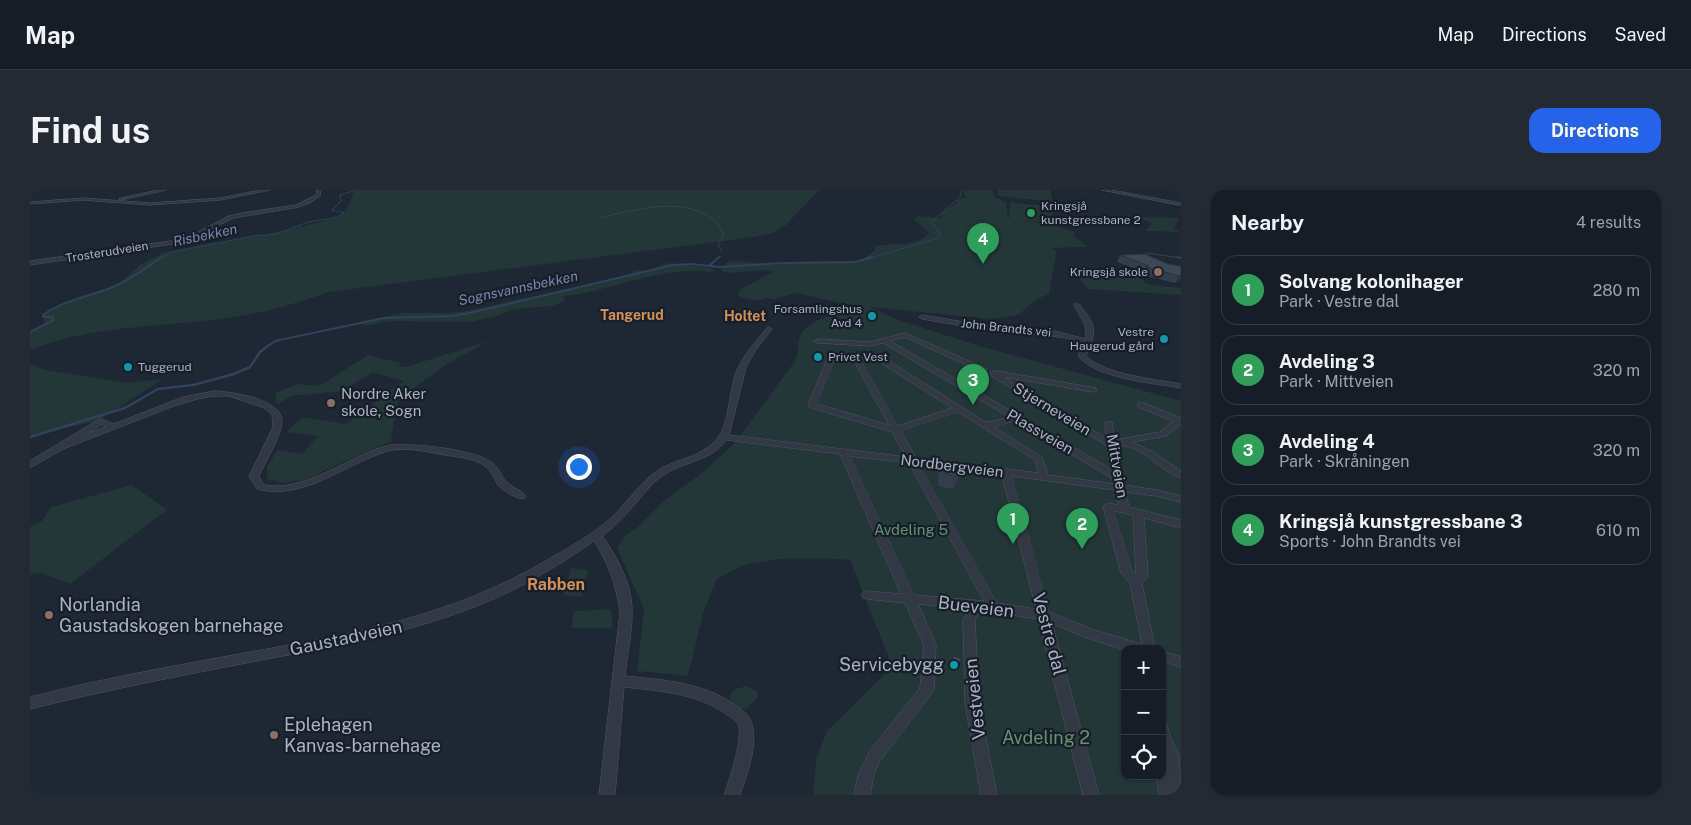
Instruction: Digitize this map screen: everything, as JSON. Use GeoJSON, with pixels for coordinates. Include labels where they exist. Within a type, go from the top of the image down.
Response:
{"type":"FeatureCollection","features":[{"type":"Feature","properties":{"kind":"street"},"geometry":{"type":"LineString","coordinates":[[114,201],[164,190]]}},
{"type":"Feature","properties":{"kind":"street"},"geometry":{"type":"LineString","coordinates":[[30,203],[83,199],[140,204],[204,200],[268,190]]}},
{"type":"Feature","properties":{"kind":"street","name":"Trosterudveien"},"geometry":{"type":"LineString","coordinates":[[30,264],[186,240],[199,236],[236,216],[290,208],[310,202],[318,196],[318,190]]}},
{"type":"Feature","properties":{"kind":"street"},"geometry":{"type":"LineString","coordinates":[[1104,190],[1181,204]]}},
{"type":"Feature","properties":{"kind":"street"},"geometry":{"type":"LineString","coordinates":[[1076,305],[1088,324],[1091,335],[1082,356],[1084,361],[1092,366],[1181,386]]}},
{"type":"Feature","properties":{"kind":"street","name":"John Brandts vei"},"geometry":{"type":"LineString","coordinates":[[922,317],[1002,330],[1063,334],[1088,342]]}},
{"type":"Feature","properties":{"kind":"street"},"geometry":{"type":"LineString","coordinates":[[723,437],[740,372],[769,329]]}},
{"type":"Feature","properties":{"kind":"street"},"geometry":{"type":"LineString","coordinates":[[818,341],[870,344],[905,335],[983,369],[991,368],[996,373],[1094,390]]}},
{"type":"Feature","properties":{"kind":"street","name":"Plassveien"},"geometry":{"type":"LineString","coordinates":[[885,341],[1016,418],[1119,482]]}},
{"type":"Feature","properties":{"kind":"street"},"geometry":{"type":"LineString","coordinates":[[854,355],[993,607]]}},
{"type":"Feature","properties":{"kind":"street"},"geometry":{"type":"LineString","coordinates":[[958,409],[896,430],[812,405],[833,356],[854,355],[880,359],[1039,459],[1044,477]]}},
{"type":"Feature","properties":{"kind":"street","name":"Stjerneveien"},"geometry":{"type":"LineString","coordinates":[[996,373],[1110,444]]}},
{"type":"Feature","properties":{"kind":"street"},"geometry":{"type":"LineString","coordinates":[[30,465],[100,422],[114,427],[186,400],[212,394],[228,394],[268,406],[277,415],[279,421],[277,427],[254,476],[255,480],[262,487],[287,489],[308,483],[388,448],[413,448],[470,456],[488,464],[504,485],[521,496]]}},
{"type":"Feature","properties":{"kind":"street"},"geometry":{"type":"LineString","coordinates":[[1110,444],[1163,434],[1180,420],[1141,405]]}},
{"type":"Feature","properties":{"kind":"street"},"geometry":{"type":"LineString","coordinates":[[984,424],[990,425],[1016,418]]}},
{"type":"Feature","properties":{"kind":"street","name":"Mittveien"},"geometry":{"type":"LineString","coordinates":[[1109,424],[1112,437],[1110,444],[1124,509]]}},
{"type":"Feature","properties":{"kind":"street","name":"Nordbergveien"},"geometry":{"type":"LineString","coordinates":[[723,437],[1044,477],[1119,482],[1181,499]]}},
{"type":"Feature","properties":{"kind":"street","name":"Gaustadveien"},"geometry":{"type":"LineString","coordinates":[[30,703],[98,686],[355,637],[438,616],[494,593],[558,558],[608,526],[658,474],[699,456],[716,446],[723,437]]}},
{"type":"Feature","properties":{"kind":"street"},"geometry":{"type":"LineString","coordinates":[[1124,442],[1150,454],[1181,475]]}},
{"type":"Feature","properties":{"kind":"street"},"geometry":{"type":"LineString","coordinates":[[844,452],[930,645],[927,690],[874,757],[866,775],[862,795]]}},
{"type":"Feature","properties":{"kind":"street","name":"Vestre dal"},"geometry":{"type":"LineString","coordinates":[[1006,472],[1091,795]]}},
{"type":"Feature","properties":{"kind":"street","name":"Mittveien"},"geometry":{"type":"LineString","coordinates":[[1136,581],[1142,577],[1138,513],[1108,506],[1127,573],[1136,581],[1148,645]]}},
{"type":"Feature","properties":{"kind":"street"},"geometry":{"type":"LineString","coordinates":[[1138,513],[1181,524]]}},
{"type":"Feature","properties":{"kind":"street"},"geometry":{"type":"LineString","coordinates":[[598,540],[610,555],[623,591],[626,612],[607,795]]}},
{"type":"Feature","properties":{"kind":"street","name":"Bueveien"},"geometry":{"type":"LineString","coordinates":[[867,595],[978,605],[1044,615],[1091,634],[1127,645]]}},
{"type":"Feature","properties":{"kind":"street","name":"Vestveien"},"geometry":{"type":"LineString","coordinates":[[978,605],[968,620],[972,703],[989,795]]}},
{"type":"Feature","properties":{"kind":"street"},"geometry":{"type":"LineString","coordinates":[[1166,657],[1181,662]]}},
{"type":"Feature","properties":{"kind":"street"},"geometry":{"type":"LineString","coordinates":[[618,681],[662,686],[714,697],[739,716],[744,723],[744,748],[732,795]]}},
{"type":"Feature","properties":{"kind":"street"},"geometry":{"type":"LineString","coordinates":[[1166,744],[1172,755],[1179,795]]}},
{"type":"Feature","properties":{"kind":"street"},"geometry":{"type":"LineString","coordinates":[[1164,780],[1167,795]]}},
{"type":"Feature","properties":{"kind":"green space"},"geometry":{"type":"Polygon","coordinates":[[[354,190],[819,190],[786,225],[773,233],[754,237],[329,292],[286,306],[252,314],[81,335],[55,341],[30,350],[30,331],[44,324],[43,315],[73,299],[116,286],[141,264],[163,253],[288,230],[339,217],[349,205],[354,190]]]}},
{"type":"Feature","properties":{"kind":"green space"},"geometry":{"type":"Polygon","coordinates":[[[964,190],[992,190],[995,197],[1006,202],[1008,218],[1010,202],[1052,207],[1054,224],[1014,219],[1055,225],[1075,232],[1073,235],[1088,247],[1052,248],[1057,252],[1049,294],[1037,299],[1018,315],[991,319],[869,307],[901,321],[983,347],[1181,401],[1181,795],[813,795],[816,759],[827,731],[886,673],[888,656],[850,560],[811,558],[771,560],[745,565],[731,571],[717,579],[703,613],[688,676],[637,671],[644,609],[617,548],[626,535],[637,528],[664,501],[702,473],[734,444],[795,361],[801,334],[806,328],[812,323],[828,316],[862,308],[796,293],[775,299],[766,298],[757,301],[738,296],[740,290],[772,272],[767,270],[728,273],[723,272],[721,268],[728,262],[740,261],[759,263],[849,262],[864,259],[874,251],[876,246],[911,243],[924,238],[929,233],[914,219],[918,216],[941,218],[941,213],[957,203],[955,201],[966,197],[963,192],[964,190]]]}},
{"type":"Feature","properties":{"kind":"green space"},"geometry":{"type":"Polygon","coordinates":[[[998,190],[1050,190],[1053,202],[998,196],[998,190]]]}},
{"type":"Feature","properties":{"kind":"green space"},"geometry":{"type":"Polygon","coordinates":[[[1136,217],[1179,218],[1174,229],[1181,232],[1146,231],[1152,223],[1136,217]]]}},
{"type":"Feature","properties":{"kind":"green space"},"geometry":{"type":"Polygon","coordinates":[[[668,263],[712,268],[715,273],[690,271],[656,275],[595,291],[564,296],[565,301],[552,306],[514,309],[497,316],[470,322],[390,321],[366,326],[358,323],[403,313],[467,311],[624,276],[635,270],[645,271],[668,263]]]}},
{"type":"Feature","properties":{"kind":"green space"},"geometry":{"type":"Polygon","coordinates":[[[1069,265],[1080,266],[1092,276],[1130,275],[1141,279],[1147,284],[1181,288],[1181,295],[1088,289],[1069,265]]]}},
{"type":"Feature","properties":{"kind":"green space"},"geometry":{"type":"Polygon","coordinates":[[[488,341],[444,366],[398,399],[391,438],[393,441],[307,479],[285,483],[267,479],[267,466],[278,450],[302,454],[318,436],[287,432],[302,417],[346,424],[404,381],[372,372],[343,391],[292,396],[277,404],[275,393],[297,384],[319,386],[368,355],[401,363],[398,366],[406,367],[488,341]]]}},
{"type":"Feature","properties":{"kind":"green space"},"geometry":{"type":"Polygon","coordinates":[[[30,364],[45,370],[127,383],[163,379],[98,421],[30,435],[30,364]]]}},
{"type":"Feature","properties":{"kind":"green space"},"geometry":{"type":"Polygon","coordinates":[[[132,485],[167,510],[70,584],[41,573],[30,575],[30,527],[42,521],[51,507],[132,485]]]}},
{"type":"Feature","properties":{"kind":"green space"},"geometry":{"type":"Polygon","coordinates":[[[571,568],[588,570],[582,597],[563,595],[571,568]]]}},
{"type":"Feature","properties":{"kind":"green space"},"geometry":{"type":"Polygon","coordinates":[[[609,609],[613,625],[611,628],[572,628],[573,613],[577,611],[609,609]]]}},
{"type":"Feature","properties":{"kind":"green space"},"geometry":{"type":"Polygon","coordinates":[[[746,686],[757,691],[757,698],[746,709],[738,708],[733,705],[730,697],[733,690],[746,686]]]}},
{"type":"Feature","properties":{"kind":"building"},"geometry":{"type":"Polygon","coordinates":[[[1145,254],[1168,264],[1181,266],[1181,275],[1146,267],[1149,266],[1120,255],[1145,254]]]}},
{"type":"Feature","properties":{"kind":"building"},"geometry":{"type":"Polygon","coordinates":[[[943,462],[959,465],[959,477],[943,473],[943,462]]]}},
{"type":"Feature","properties":{"kind":"building"},"geometry":{"type":"Polygon","coordinates":[[[954,656],[961,659],[958,667],[951,664],[954,656]]]}},
{"type":"Feature","properties":{"kind":"waterway","name":"Risbekken"},"geometry":{"type":"LineString","coordinates":[[160,259],[171,252],[259,235],[272,235],[309,222],[335,218],[344,213],[332,210],[341,201],[340,195],[356,190]]}},
{"type":"Feature","properties":{"kind":"waterway","name":"Sognsvannsbekken"},"geometry":{"type":"LineString","coordinates":[[867,259],[938,238],[940,234],[932,222],[960,197],[962,190]]}},
{"type":"Feature","properties":{"kind":"waterway"},"geometry":{"type":"LineString","coordinates":[[599,218],[662,206],[693,209],[707,215],[719,225],[724,235],[718,243]]}},
{"type":"Feature","properties":{"kind":"waterway"},"geometry":{"type":"LineString","coordinates":[[720,244],[718,246],[722,251]]}},
{"type":"Feature","properties":{"kind":"waterway"},"geometry":{"type":"LineString","coordinates":[[1146,253],[1181,258],[1177,257]]}},
{"type":"Feature","properties":{"kind":"waterway"},"geometry":{"type":"LineString","coordinates":[[718,259],[721,256]]}},
{"type":"Feature","properties":{"kind":"waterway","name":"Risbekken"},"geometry":{"type":"LineString","coordinates":[[30,332],[54,320],[52,317],[44,317],[43,315],[51,310],[121,283],[162,257]]}},
{"type":"Feature","properties":{"kind":"waterway"},"geometry":{"type":"LineString","coordinates":[[710,265],[719,257]]}},
{"type":"Feature","properties":{"kind":"waterway","name":"Sognsvannsbekken"},"geometry":{"type":"LineString","coordinates":[[267,347],[275,341],[384,318],[453,316],[474,312],[673,265],[691,264],[719,267],[783,263],[856,262],[871,257]]}},
{"type":"Feature","properties":{"kind":"waterway","name":"Sognsvannsbekken"},"geometry":{"type":"LineString","coordinates":[[30,437],[125,408],[158,389],[193,385],[234,374],[250,367],[260,352],[269,345]]}},
{"type":"Feature","properties":{"kind":"place","name":"Kringsjå kunstgressbane 2"},"geometry":{"type":"Point","coordinates":[1031,213]}},
{"type":"Feature","properties":{"kind":"place","name":"Kringsjå kunstgressbane 3"},"geometry":{"type":"Point","coordinates":[983,264]}},
{"type":"Feature","properties":{"kind":"place","name":"Kringsjå skole"},"geometry":{"type":"Point","coordinates":[1158,272]}},
{"type":"Feature","properties":{"kind":"place","name":"Forsamlingshus Avd 4"},"geometry":{"type":"Point","coordinates":[872,316]}},
{"type":"Feature","properties":{"kind":"place","name":"Vestre Haugerud gård"},"geometry":{"type":"Point","coordinates":[1164,339]}},
{"type":"Feature","properties":{"kind":"place","name":"Privet Vest"},"geometry":{"type":"Point","coordinates":[818,357]}},
{"type":"Feature","properties":{"kind":"place","name":"Tuggerud"},"geometry":{"type":"Point","coordinates":[128,367]}},
{"type":"Feature","properties":{"kind":"place","name":"Nordre Aker skole, Sogn"},"geometry":{"type":"Point","coordinates":[331,403]}},
{"type":"Feature","properties":{"kind":"place","name":"Avdeling 4"},"geometry":{"type":"Point","coordinates":[973,405]}},
{"type":"Feature","properties":{"kind":"place","name":"Solvang kolonihager"},"geometry":{"type":"Point","coordinates":[1013,544]}},
{"type":"Feature","properties":{"kind":"place","name":"Avdeling 3"},"geometry":{"type":"Point","coordinates":[1082,549]}},
{"type":"Feature","properties":{"kind":"place","name":"Norlandia Gaustadskogen barnehage"},"geometry":{"type":"Point","coordinates":[49,615]}},
{"type":"Feature","properties":{"kind":"place","name":"Servicebygg"},"geometry":{"type":"Point","coordinates":[954,665]}},
{"type":"Feature","properties":{"kind":"place","name":"Eplehagen Kanvas-barnehage"},"geometry":{"type":"Point","coordinates":[274,735]}},
{"type":"Feature","properties":{"kind":"district","name":"Tangerud"},"geometry":{"type":"Point","coordinates":[632,315]}},
{"type":"Feature","properties":{"kind":"district","name":"Holtet"},"geometry":{"type":"Point","coordinates":[745,316]}},
{"type":"Feature","properties":{"kind":"district","name":"Rabben"},"geometry":{"type":"Point","coordinates":[556,584]}},
{"type":"Feature","properties":{"kind":"park label","name":"Avdeling 5"},"geometry":{"type":"Point","coordinates":[911,530]}},
{"type":"Feature","properties":{"kind":"park label","name":"Avdeling 2"},"geometry":{"type":"Point","coordinates":[1046,738]}}]}
